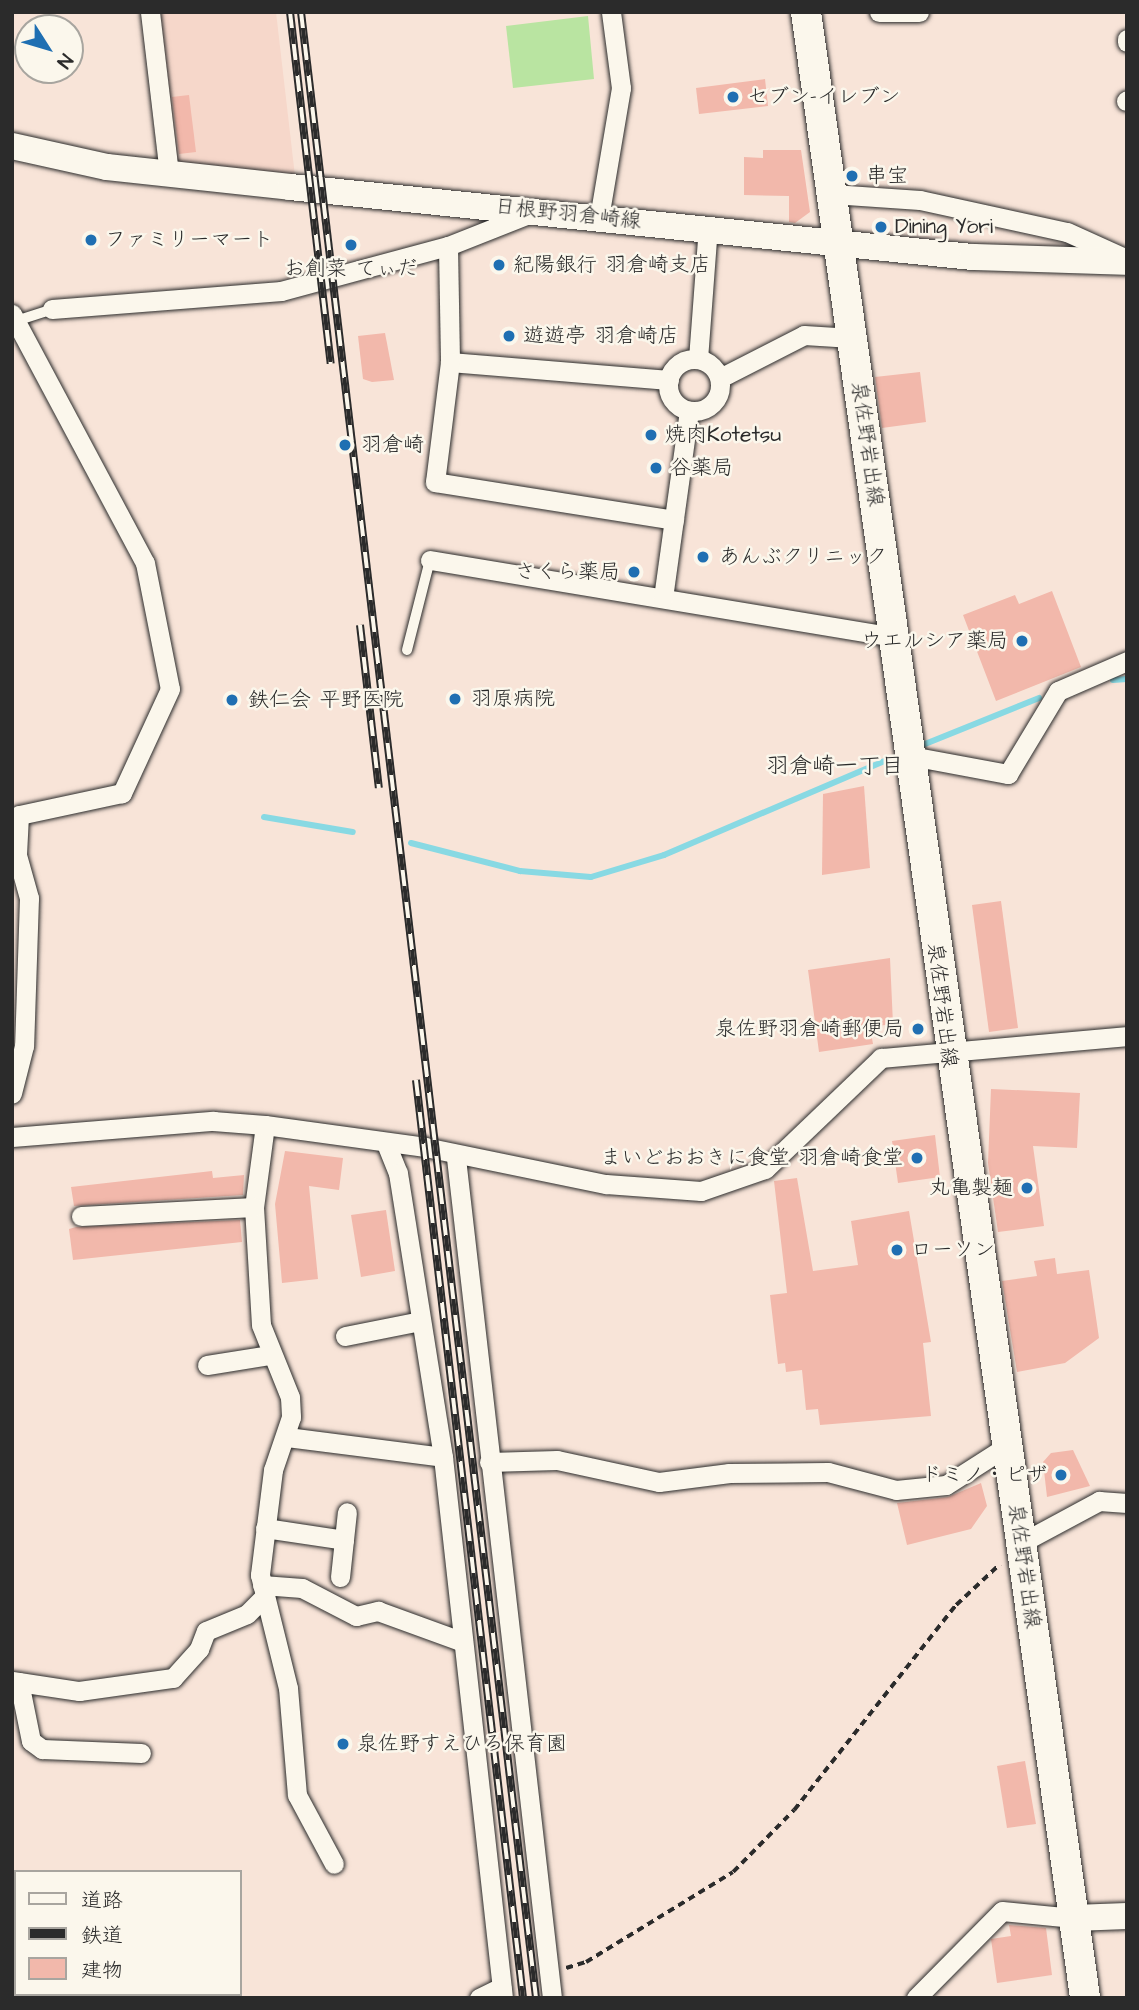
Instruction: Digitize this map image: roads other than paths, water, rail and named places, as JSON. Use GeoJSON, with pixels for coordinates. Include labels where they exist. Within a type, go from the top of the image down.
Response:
{"type":"FeatureCollection","features":[{"type":"Feature","properties":{"kind":"main road","name":"泉佐野岩出線"},"geometry":{"type":"LineString","coordinates":[[806,12],[911,756],[947,1050],[1007,1446],[1085,1998]]}},
{"type":"Feature","properties":{"kind":"main road","name":"日根野羽倉崎線"},"geometry":{"type":"LineString","coordinates":[[12,146],[169,174],[708,227],[972,257],[1127,261]]}},
{"type":"Feature","properties":{"kind":"main road"},"geometry":{"type":"LineString","coordinates":[[1074,1918],[1127,1916]]}},
{"type":"Feature","properties":{"kind":"street"},"geometry":{"type":"LineString","coordinates":[[150,12],[169,174]]}},
{"type":"Feature","properties":{"kind":"street"},"geometry":{"type":"LineString","coordinates":[[599,218],[621,88],[611,12]]}},
{"type":"Feature","properties":{"kind":"street"},"geometry":{"type":"LineString","coordinates":[[879,12],[919,12]]}},
{"type":"Feature","properties":{"kind":"street"},"geometry":{"type":"LineString","coordinates":[[832,194],[920,200],[1067,232],[1127,261]]}},
{"type":"Feature","properties":{"kind":"street"},"geometry":{"type":"LineString","coordinates":[[52,309],[281,290],[448,246],[536,211]]}},
{"type":"Feature","properties":{"kind":"street"},"geometry":{"type":"LineString","coordinates":[[698,359],[708,227]]}},
{"type":"Feature","properties":{"kind":"street"},"geometry":{"type":"LineString","coordinates":[[448,246],[450,362],[435,482],[674,520]]}},
{"type":"Feature","properties":{"kind":"street"},"geometry":{"type":"LineString","coordinates":[[12,1093],[24,1046],[29,898],[15,855],[19,815],[122,793],[170,689],[145,563],[14,320]]}},
{"type":"Feature","properties":{"kind":"street"},"geometry":{"type":"LineString","coordinates":[[689,411],[714,403],[720,378],[804,335],[852,338]]}},
{"type":"Feature","properties":{"kind":"street"},"geometry":{"type":"LineString","coordinates":[[698,359],[720,378]]}},
{"type":"Feature","properties":{"kind":"street"},"geometry":{"type":"LineString","coordinates":[[689,411],[670,396],[669,380],[677,365],[698,359]]}},
{"type":"Feature","properties":{"kind":"street"},"geometry":{"type":"LineString","coordinates":[[450,362],[669,380]]}},
{"type":"Feature","properties":{"kind":"street"},"geometry":{"type":"LineString","coordinates":[[663,598],[689,411]]}},
{"type":"Feature","properties":{"kind":"street"},"geometry":{"type":"LineString","coordinates":[[430,560],[894,637]]}},
{"type":"Feature","properties":{"kind":"street"},"geometry":{"type":"LineString","coordinates":[[911,756],[995,776],[1008,774],[1058,691],[1127,662]]}},
{"type":"Feature","properties":{"kind":"street"},"geometry":{"type":"LineString","coordinates":[[12,1137],[214,1121],[265,1125],[387,1146],[425,1147],[456,1158],[607,1184],[701,1191],[765,1169],[881,1058],[1127,1036]]}},
{"type":"Feature","properties":{"kind":"street"},"geometry":{"type":"LineString","coordinates":[[265,1125],[254,1207],[261,1325],[270,1355],[290,1397],[287,1437],[273,1470],[265,1528],[264,1591],[288,1688],[298,1795],[334,1864]]}},
{"type":"Feature","properties":{"kind":"street"},"geometry":{"type":"LineString","coordinates":[[387,1146],[398,1173],[443,1457],[503,1992],[480,1998]]}},
{"type":"Feature","properties":{"kind":"street"},"geometry":{"type":"LineString","coordinates":[[456,1158],[552,1998]]}},
{"type":"Feature","properties":{"kind":"street"},"geometry":{"type":"LineString","coordinates":[[81,1216],[254,1207]]}},
{"type":"Feature","properties":{"kind":"street"},"geometry":{"type":"LineString","coordinates":[[345,1336],[421,1321]]}},
{"type":"Feature","properties":{"kind":"street"},"geometry":{"type":"LineString","coordinates":[[207,1366],[270,1355]]}},
{"type":"Feature","properties":{"kind":"street"},"geometry":{"type":"LineString","coordinates":[[287,1437],[443,1457]]}},
{"type":"Feature","properties":{"kind":"street"},"geometry":{"type":"LineString","coordinates":[[489,1462],[557,1460],[659,1482],[729,1473],[828,1472],[896,1490],[946,1485],[1007,1446]]}},
{"type":"Feature","properties":{"kind":"street"},"geometry":{"type":"LineString","coordinates":[[1021,1544],[1099,1501],[1127,1503]]}},
{"type":"Feature","properties":{"kind":"street"},"geometry":{"type":"LineString","coordinates":[[340,1577],[347,1512]]}},
{"type":"Feature","properties":{"kind":"street"},"geometry":{"type":"LineString","coordinates":[[265,1528],[344,1540]]}},
{"type":"Feature","properties":{"kind":"street"},"geometry":{"type":"LineString","coordinates":[[141,1753],[42,1749],[31,1741],[16,1682],[79,1691],[173,1678],[194,1657],[206,1630],[247,1614],[264,1591],[302,1588],[356,1616],[378,1611],[463,1642]]}},
{"type":"Feature","properties":{"kind":"street"},"geometry":{"type":"LineString","coordinates":[[916,1998],[1002,1911],[1074,1918]]}},
{"type":"Feature","properties":{"kind":"lane"},"geometry":{"type":"LineString","coordinates":[[14,320],[52,309]]}},
{"type":"Feature","properties":{"kind":"lane"},"geometry":{"type":"LineString","coordinates":[[407,650],[430,560]]}},
{"type":"Feature","properties":{"kind":"waterway"},"geometry":{"type":"LineString","coordinates":[[1113,680],[1127,679]]}},
{"type":"Feature","properties":{"kind":"waterway"},"geometry":{"type":"LineString","coordinates":[[925,744],[1039,698]]}},
{"type":"Feature","properties":{"kind":"waterway"},"geometry":{"type":"LineString","coordinates":[[411,843],[520,871],[591,877],[664,855],[884,761]]}},
{"type":"Feature","properties":{"kind":"waterway"},"geometry":{"type":"LineString","coordinates":[[264,817],[353,832]]}},
{"type":"Feature","properties":{"kind":"railway"},"geometry":{"type":"LineString","coordinates":[[290,12],[331,364]]}},
{"type":"Feature","properties":{"kind":"railway"},"geometry":{"type":"LineString","coordinates":[[301,12],[536,1998]]}},
{"type":"Feature","properties":{"kind":"railway"},"geometry":{"type":"LineString","coordinates":[[360,625],[379,788]]}},
{"type":"Feature","properties":{"kind":"railway"},"geometry":{"type":"LineString","coordinates":[[416,1080],[523,1998]]}},
{"type":"Feature","properties":{"kind":"place","name":"セブン-イレブン"},"geometry":{"type":"Point","coordinates":[733,97]}},
{"type":"Feature","properties":{"kind":"place","name":"串宝"},"geometry":{"type":"Point","coordinates":[852,176]}},
{"type":"Feature","properties":{"kind":"place","name":"Dining Yori"},"geometry":{"type":"Point","coordinates":[881,227]}},
{"type":"Feature","properties":{"kind":"place","name":"ファミリーマート"},"geometry":{"type":"Point","coordinates":[91,240]}},
{"type":"Feature","properties":{"kind":"place","name":"お創菜 てぃだ"},"geometry":{"type":"Point","coordinates":[351,245]}},
{"type":"Feature","properties":{"kind":"place","name":"紀陽銀行 羽倉崎支店"},"geometry":{"type":"Point","coordinates":[499,265]}},
{"type":"Feature","properties":{"kind":"place","name":"遊遊亭 羽倉崎店"},"geometry":{"type":"Point","coordinates":[509,336]}},
{"type":"Feature","properties":{"kind":"place","name":"焼肉Kotetsu"},"geometry":{"type":"Point","coordinates":[651,435]}},
{"type":"Feature","properties":{"kind":"place","name":"羽倉崎"},"geometry":{"type":"Point","coordinates":[345,445]}},
{"type":"Feature","properties":{"kind":"place","name":"谷薬局"},"geometry":{"type":"Point","coordinates":[656,468]}},
{"type":"Feature","properties":{"kind":"place","name":"あんぶクリニック"},"geometry":{"type":"Point","coordinates":[703,557]}},
{"type":"Feature","properties":{"kind":"place","name":"さくら薬局"},"geometry":{"type":"Point","coordinates":[634,572]}},
{"type":"Feature","properties":{"kind":"place","name":"ウエルシア薬局"},"geometry":{"type":"Point","coordinates":[1022,641]}},
{"type":"Feature","properties":{"kind":"place","name":"羽原病院"},"geometry":{"type":"Point","coordinates":[455,699]}},
{"type":"Feature","properties":{"kind":"place","name":"鉄仁会 平野医院"},"geometry":{"type":"Point","coordinates":[232,700]}},
{"type":"Feature","properties":{"kind":"place","name":"泉佐野羽倉崎郵便局"},"geometry":{"type":"Point","coordinates":[918,1029]}},
{"type":"Feature","properties":{"kind":"place","name":"まいどおおきに食堂 羽倉崎食堂"},"geometry":{"type":"Point","coordinates":[917,1158]}},
{"type":"Feature","properties":{"kind":"place","name":"丸亀製麺"},"geometry":{"type":"Point","coordinates":[1027,1188]}},
{"type":"Feature","properties":{"kind":"place","name":"ローソン"},"geometry":{"type":"Point","coordinates":[897,1250]}},
{"type":"Feature","properties":{"kind":"place","name":"ドミノ・ピザ"},"geometry":{"type":"Point","coordinates":[1061,1475]}},
{"type":"Feature","properties":{"kind":"place","name":"泉佐野すえひろ保育園"},"geometry":{"type":"Point","coordinates":[343,1744]}},
{"type":"Feature","properties":{"kind":"district","name":"羽倉崎一丁目"},"geometry":{"type":"Point","coordinates":[835,766]}}]}
